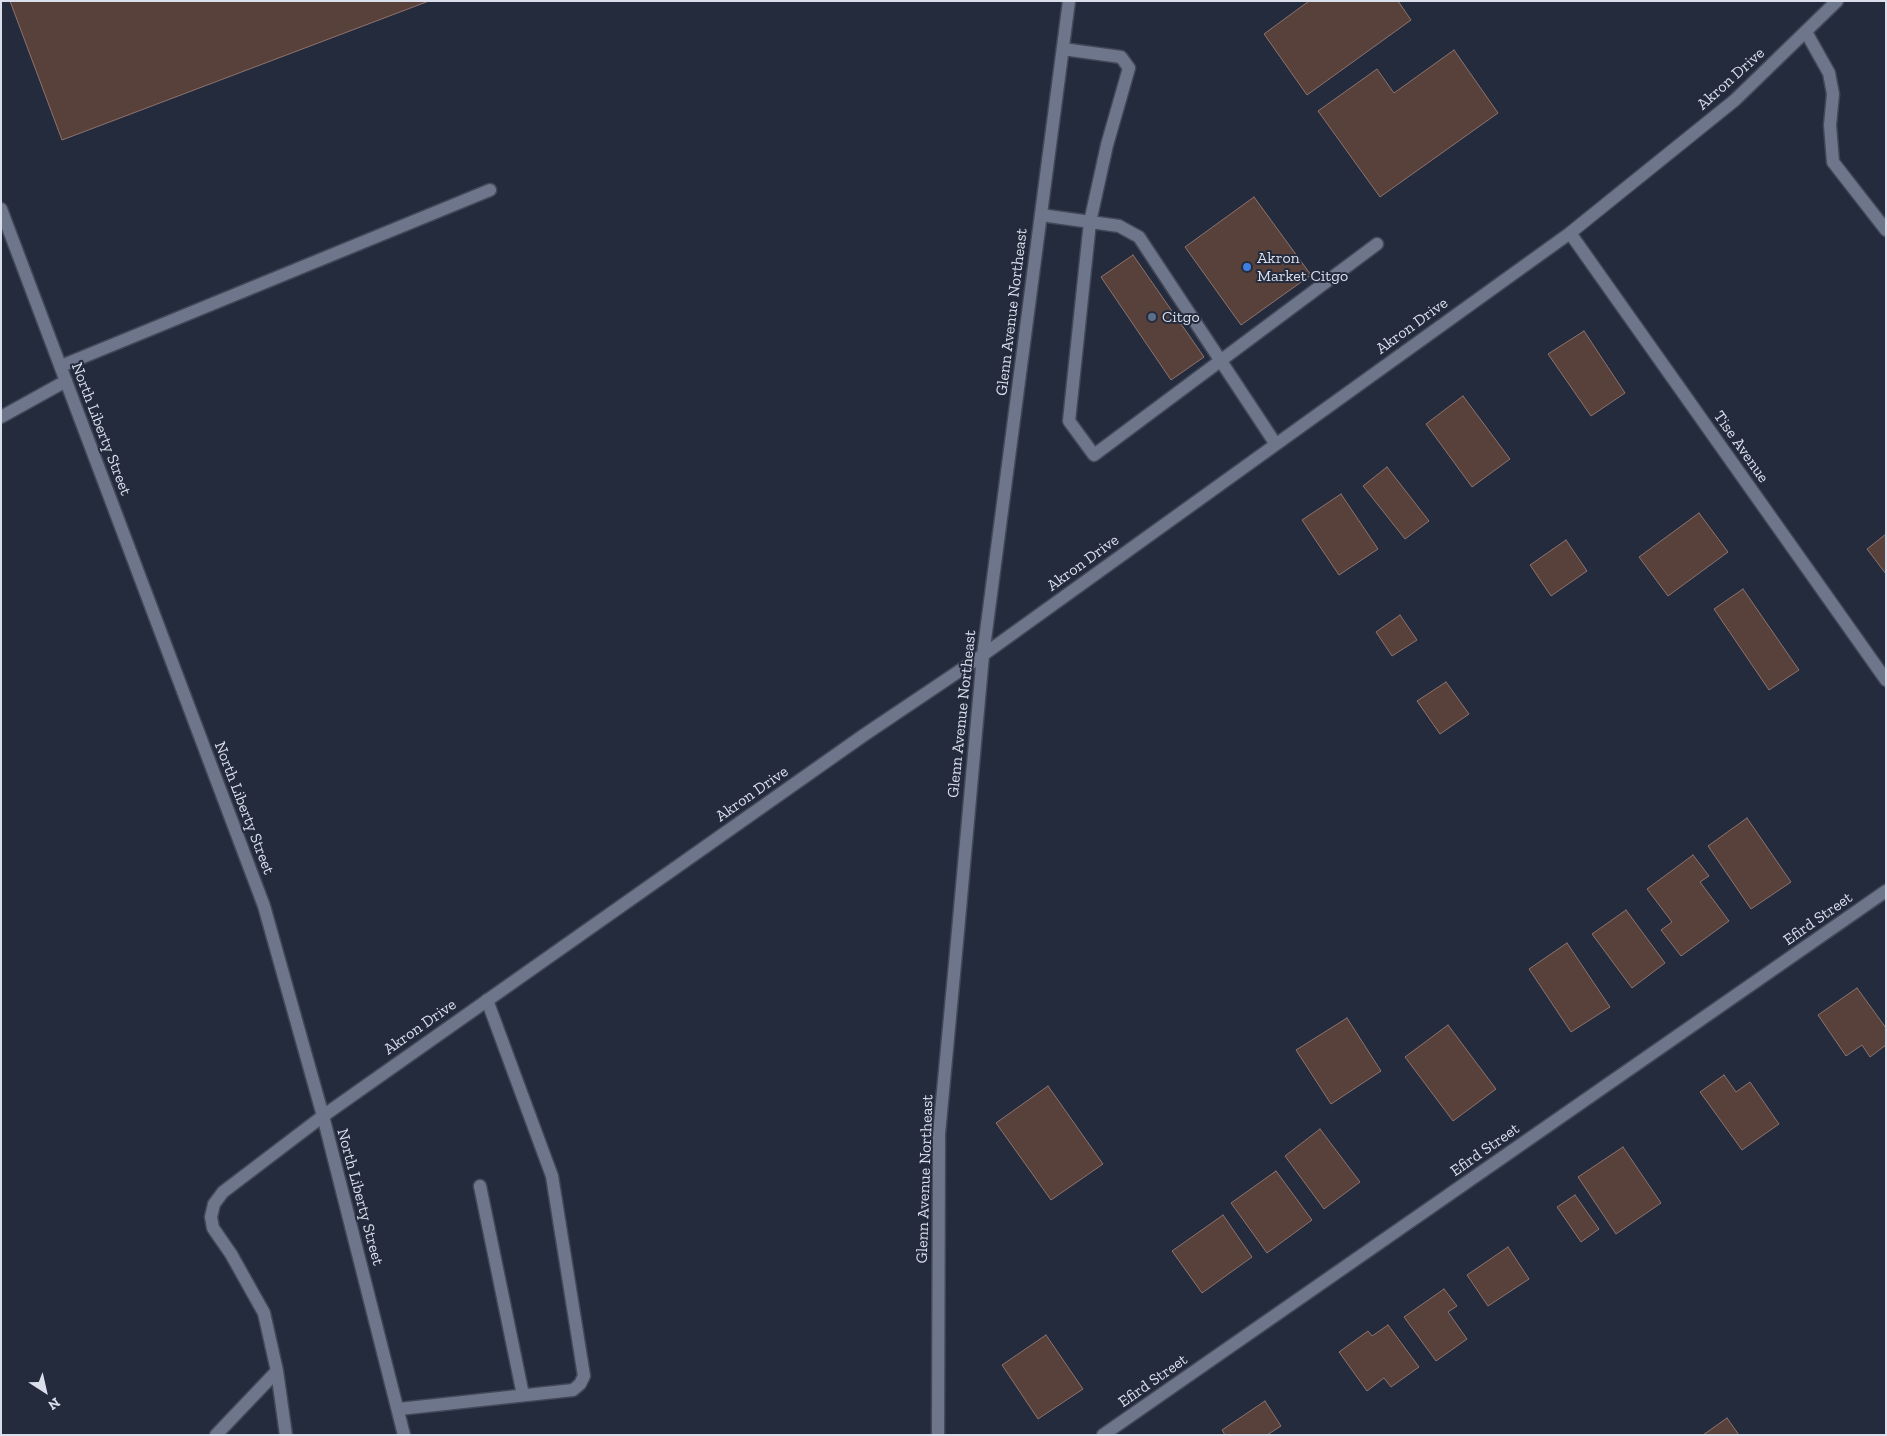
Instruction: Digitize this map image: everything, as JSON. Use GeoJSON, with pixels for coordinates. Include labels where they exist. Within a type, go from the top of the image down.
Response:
{"type":"FeatureCollection","features":[{"type":"Feature","properties":{"kind":"main road","name":"Glenn Avenue Northeast"},"geometry":{"type":"LineString","coordinates":[[938,1435],[939,1134],[983,655],[1070,1]]}},
{"type":"Feature","properties":{"kind":"main road","name":"Akron Drive"},"geometry":{"type":"LineString","coordinates":[[277,1370],[264,1313],[231,1254],[213,1228],[211,1217],[214,1204],[223,1192],[323,1116],[864,735],[983,655],[1570,233],[1735,100],[1837,1]]}},
{"type":"Feature","properties":{"kind":"main road"},"geometry":{"type":"LineString","coordinates":[[1806,32],[1829,73],[1833,94],[1830,125],[1833,162],[1886,230]]}},
{"type":"Feature","properties":{"kind":"main road"},"geometry":{"type":"LineString","coordinates":[[1063,49],[1120,57],[1129,68],[1106,145],[1090,222],[1069,421],[1094,455],[1377,244]]}},
{"type":"Feature","properties":{"kind":"main road"},"geometry":{"type":"LineString","coordinates":[[61,366],[490,190]]}},
{"type":"Feature","properties":{"kind":"main road","name":"North Liberty Street"},"geometry":{"type":"LineString","coordinates":[[1,209],[264,906],[323,1116],[399,1409],[404,1435]]}},
{"type":"Feature","properties":{"kind":"main road"},"geometry":{"type":"LineString","coordinates":[[1041,215],[1119,226],[1139,237],[1275,444]]}},
{"type":"Feature","properties":{"kind":"main road","name":"Tise Avenue"},"geometry":{"type":"LineString","coordinates":[[1570,233],[1886,680]]}},
{"type":"Feature","properties":{"kind":"main road"},"geometry":{"type":"LineString","coordinates":[[1,417],[66,382]]}},
{"type":"Feature","properties":{"kind":"main road","name":"Efird Street"},"geometry":{"type":"LineString","coordinates":[[1103,1435],[1886,891]]}},
{"type":"Feature","properties":{"kind":"main road"},"geometry":{"type":"LineString","coordinates":[[399,1409],[572,1390],[580,1384],[584,1376],[552,1176],[487,1000]]}},
{"type":"Feature","properties":{"kind":"main road"},"geometry":{"type":"LineString","coordinates":[[480,1186],[523,1396]]}},
{"type":"Feature","properties":{"kind":"main road"},"geometry":{"type":"LineString","coordinates":[[216,1435],[277,1370]]}},
{"type":"Feature","properties":{"kind":"main road"},"geometry":{"type":"LineString","coordinates":[[277,1370],[286,1435]]}},
{"type":"Feature","properties":{"kind":"building"},"geometry":{"type":"Polygon","coordinates":[[[10,1],[429,1],[62,140],[10,1]]]}},
{"type":"Feature","properties":{"kind":"building"},"geometry":{"type":"Polygon","coordinates":[[[1309,1],[1398,1],[1411,20],[1307,95],[1264,34],[1309,1]]]}},
{"type":"Feature","properties":{"kind":"building"},"geometry":{"type":"Polygon","coordinates":[[[1454,50],[1498,113],[1380,197],[1318,111],[1377,69],[1394,93],[1454,50]]]}},
{"type":"Feature","properties":{"kind":"building"},"geometry":{"type":"Polygon","coordinates":[[[1254,197],[1311,275],[1241,325],[1185,247],[1254,197]]]}},
{"type":"Feature","properties":{"kind":"building","name":"Citgo"},"geometry":{"type":"Polygon","coordinates":[[[1133,255],[1204,357],[1171,380],[1101,277],[1133,255]]]}},
{"type":"Feature","properties":{"kind":"building"},"geometry":{"type":"Polygon","coordinates":[[[1584,331],[1625,393],[1591,416],[1548,354],[1584,331]]]}},
{"type":"Feature","properties":{"kind":"building"},"geometry":{"type":"Polygon","coordinates":[[[1463,396],[1510,459],[1472,487],[1426,424],[1463,396]]]}},
{"type":"Feature","properties":{"kind":"building"},"geometry":{"type":"Polygon","coordinates":[[[1387,467],[1429,521],[1405,539],[1363,486],[1387,467]]]}},
{"type":"Feature","properties":{"kind":"building"},"geometry":{"type":"Polygon","coordinates":[[[1341,494],[1378,549],[1339,575],[1302,520],[1341,494]]]}},
{"type":"Feature","properties":{"kind":"building"},"geometry":{"type":"Polygon","coordinates":[[[1699,513],[1728,552],[1668,596],[1639,557],[1699,513]]]}},
{"type":"Feature","properties":{"kind":"building"},"geometry":{"type":"Polygon","coordinates":[[[1886,534],[1886,574],[1867,549],[1886,534]]]}},
{"type":"Feature","properties":{"kind":"building"},"geometry":{"type":"Polygon","coordinates":[[[1566,540],[1587,571],[1551,596],[1530,565],[1566,540]]]}},
{"type":"Feature","properties":{"kind":"building"},"geometry":{"type":"Polygon","coordinates":[[[1743,589],[1799,670],[1769,690],[1714,609],[1743,589]]]}},
{"type":"Feature","properties":{"kind":"building"},"geometry":{"type":"Polygon","coordinates":[[[1400,615],[1417,640],[1392,656],[1376,632],[1400,615]]]}},
{"type":"Feature","properties":{"kind":"building"},"geometry":{"type":"Polygon","coordinates":[[[1446,682],[1469,714],[1440,734],[1417,701],[1446,682]]]}},
{"type":"Feature","properties":{"kind":"building"},"geometry":{"type":"Polygon","coordinates":[[[1747,818],[1791,882],[1751,909],[1708,846],[1747,818]]]}},
{"type":"Feature","properties":{"kind":"building"},"geometry":{"type":"Polygon","coordinates":[[[1693,855],[1709,876],[1700,882],[1729,921],[1681,956],[1661,930],[1672,922],[1647,889],[1693,855]]]}},
{"type":"Feature","properties":{"kind":"building"},"geometry":{"type":"Polygon","coordinates":[[[1626,910],[1665,963],[1632,988],[1592,934],[1626,910]]]}},
{"type":"Feature","properties":{"kind":"building"},"geometry":{"type":"Polygon","coordinates":[[[1567,943],[1610,1007],[1571,1032],[1529,969],[1567,943]]]}},
{"type":"Feature","properties":{"kind":"building"},"geometry":{"type":"Polygon","coordinates":[[[1857,988],[1886,1028],[1886,1045],[1870,1057],[1862,1045],[1846,1056],[1818,1015],[1857,988]]]}},
{"type":"Feature","properties":{"kind":"building"},"geometry":{"type":"Polygon","coordinates":[[[1347,1018],[1381,1071],[1331,1104],[1296,1050],[1347,1018]]]}},
{"type":"Feature","properties":{"kind":"building"},"geometry":{"type":"Polygon","coordinates":[[[1448,1025],[1496,1089],[1453,1121],[1405,1057],[1448,1025]]]}},
{"type":"Feature","properties":{"kind":"building"},"geometry":{"type":"Polygon","coordinates":[[[1724,1075],[1736,1092],[1750,1082],[1779,1124],[1742,1150],[1700,1092],[1724,1075]]]}},
{"type":"Feature","properties":{"kind":"building"},"geometry":{"type":"Polygon","coordinates":[[[1048,1086],[1103,1164],[1051,1200],[996,1123],[1048,1086]]]}},
{"type":"Feature","properties":{"kind":"building"},"geometry":{"type":"Polygon","coordinates":[[[1320,1129],[1360,1182],[1324,1209],[1285,1156],[1320,1129]]]}},
{"type":"Feature","properties":{"kind":"building"},"geometry":{"type":"Polygon","coordinates":[[[1623,1147],[1661,1203],[1616,1234],[1578,1177],[1623,1147]]]}},
{"type":"Feature","properties":{"kind":"building"},"geometry":{"type":"Polygon","coordinates":[[[1276,1171],[1312,1220],[1267,1253],[1231,1203],[1276,1171]]]}},
{"type":"Feature","properties":{"kind":"building"},"geometry":{"type":"Polygon","coordinates":[[[1575,1195],[1599,1229],[1581,1242],[1557,1207],[1575,1195]]]}},
{"type":"Feature","properties":{"kind":"building"},"geometry":{"type":"Polygon","coordinates":[[[1223,1215],[1252,1257],[1202,1293],[1172,1251],[1223,1215]]]}},
{"type":"Feature","properties":{"kind":"building"},"geometry":{"type":"Polygon","coordinates":[[[1508,1247],[1529,1279],[1488,1306],[1467,1275],[1508,1247]]]}},
{"type":"Feature","properties":{"kind":"building"},"geometry":{"type":"Polygon","coordinates":[[[1444,1289],[1457,1306],[1448,1312],[1467,1339],[1436,1361],[1404,1317],[1444,1289]]]}},
{"type":"Feature","properties":{"kind":"building"},"geometry":{"type":"Polygon","coordinates":[[[1388,1325],[1419,1367],[1391,1387],[1384,1378],[1367,1391],[1339,1352],[1368,1331],[1372,1336],[1388,1325]]]}},
{"type":"Feature","properties":{"kind":"building"},"geometry":{"type":"Polygon","coordinates":[[[1046,1335],[1083,1389],[1038,1419],[1002,1365],[1046,1335]]]}},
{"type":"Feature","properties":{"kind":"building"},"geometry":{"type":"Polygon","coordinates":[[[1265,1401],[1281,1426],[1267,1435],[1225,1435],[1222,1430],[1265,1401]]]}},
{"type":"Feature","properties":{"kind":"building"},"geometry":{"type":"Polygon","coordinates":[[[1727,1418],[1739,1435],[1703,1435],[1727,1418]]]}},
{"type":"Feature","properties":{"kind":"place","name":"Akron Market Citgo"},"geometry":{"type":"Point","coordinates":[1247,267]}},
{"type":"Feature","properties":{"kind":"place","name":"Citgo"},"geometry":{"type":"Point","coordinates":[1152,317]}}]}
